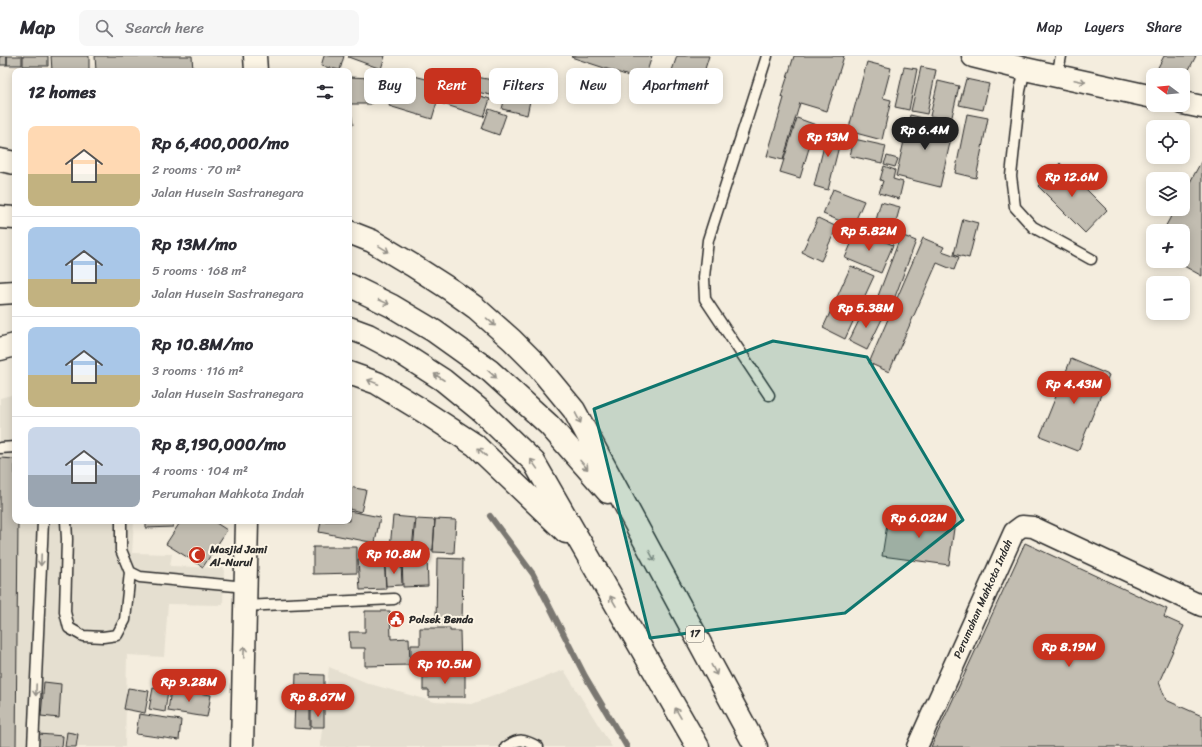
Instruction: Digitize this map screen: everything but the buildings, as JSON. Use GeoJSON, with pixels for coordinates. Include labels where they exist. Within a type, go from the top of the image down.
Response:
{"type":"FeatureCollection","features":[{"type":"Feature","properties":{"kind":"main road"},"geometry":{"type":"LineString","coordinates":[[255,56],[256,68]]}},
{"type":"Feature","properties":{"kind":"main road"},"geometry":{"type":"LineString","coordinates":[[973,56],[995,59],[1025,69],[1059,66],[1146,95]]}},
{"type":"Feature","properties":{"kind":"main road"},"geometry":{"type":"LineString","coordinates":[[1190,104],[1202,107]]}},
{"type":"Feature","properties":{"kind":"main road"},"geometry":{"type":"LineString","coordinates":[[0,160],[12,162]]}},
{"type":"Feature","properties":{"kind":"main road"},"geometry":{"type":"LineString","coordinates":[[0,217],[12,218]]}},
{"type":"Feature","properties":{"kind":"main road"},"geometry":{"type":"LineString","coordinates":[[352,233],[372,241],[451,290],[476,308],[536,364],[574,410],[634,521]]}},
{"type":"Feature","properties":{"kind":"main road"},"geometry":{"type":"LineString","coordinates":[[352,287],[392,306],[434,330],[490,371],[549,425],[634,521]]}},
{"type":"Feature","properties":{"kind":"main road"},"geometry":{"type":"LineString","coordinates":[[0,293],[12,292]]}},
{"type":"Feature","properties":{"kind":"main road"},"geometry":{"type":"LineString","coordinates":[[352,329],[368,335],[398,351],[443,380],[481,411],[534,462],[698,747]]}},
{"type":"Feature","properties":{"kind":"main road"},"geometry":{"type":"LineString","coordinates":[[0,349],[12,346]]}},
{"type":"Feature","properties":{"kind":"main road"},"geometry":{"type":"LineString","coordinates":[[352,374],[377,383],[475,445],[582,547]]}},
{"type":"Feature","properties":{"kind":"main road","name":"17"},"geometry":{"type":"LineString","coordinates":[[634,521],[756,747]]}},
{"type":"Feature","properties":{"kind":"main road"},"geometry":{"type":"LineString","coordinates":[[242,747],[247,524]]}},
{"type":"Feature","properties":{"kind":"street","name":"Perumahan Mahkota Indah"},"geometry":{"type":"LineString","coordinates":[[917,747],[1014,532],[1022,526],[1034,527],[1202,606]]}},
{"type":"Feature","properties":{"kind":"lane"},"geometry":{"type":"LineString","coordinates":[[767,56],[708,240],[704,277],[705,299],[769,395]]}},
{"type":"Feature","properties":{"kind":"lane"},"geometry":{"type":"LineString","coordinates":[[1025,69],[1020,91],[1011,176],[1015,207],[1033,227],[1091,259]]}},
{"type":"Feature","properties":{"kind":"lane"},"geometry":{"type":"LineString","coordinates":[[0,448],[12,447]]}},
{"type":"Feature","properties":{"kind":"lane"},"geometry":{"type":"LineString","coordinates":[[34,747],[43,524]]}},
{"type":"Feature","properties":{"kind":"lane"},"geometry":{"type":"LineString","coordinates":[[66,524],[65,612],[69,628],[83,636],[103,637],[117,634],[125,620],[130,572],[121,550],[121,524]]}},
{"type":"Feature","properties":{"kind":"lane"},"geometry":{"type":"LineString","coordinates":[[130,572],[140,577],[246,596],[278,604],[394,599]]}},
{"type":"Feature","properties":{"kind":"lane"},"geometry":{"type":"LineString","coordinates":[[506,747],[514,741],[527,740],[538,747]]}},
{"type":"Feature","properties":{"kind":"highlighted area"},"geometry":{"type":"Polygon","coordinates":[[[773,341],[867,357],[963,520],[845,613],[650,638],[594,409],[773,341]]]}},
{"type":"Feature","properties":{"kind":"shaded area"},"geometry":{"type":"Polygon","coordinates":[[[12,395],[12,524],[134,524],[132,553],[172,554],[170,566],[224,568],[223,605],[168,604],[164,657],[127,655],[125,747],[0,747],[0,398],[12,395]]]}},
{"type":"Feature","properties":{"kind":"shaded area"},"geometry":{"type":"Polygon","coordinates":[[[329,667],[370,684],[435,702],[472,704],[564,670],[612,747],[320,747],[329,667]]]}},
{"type":"Feature","properties":{"kind":"waterway"},"geometry":{"type":"LineString","coordinates":[[490,516],[533,574],[585,676],[627,747]]}},
{"type":"Feature","properties":{"kind":"place","name":"Masjid Jami Al-Nurul"},"geometry":{"type":"Point","coordinates":[197,555]}},
{"type":"Feature","properties":{"kind":"place","name":"Polsek Benda"},"geometry":{"type":"Point","coordinates":[396,619]}}]}
